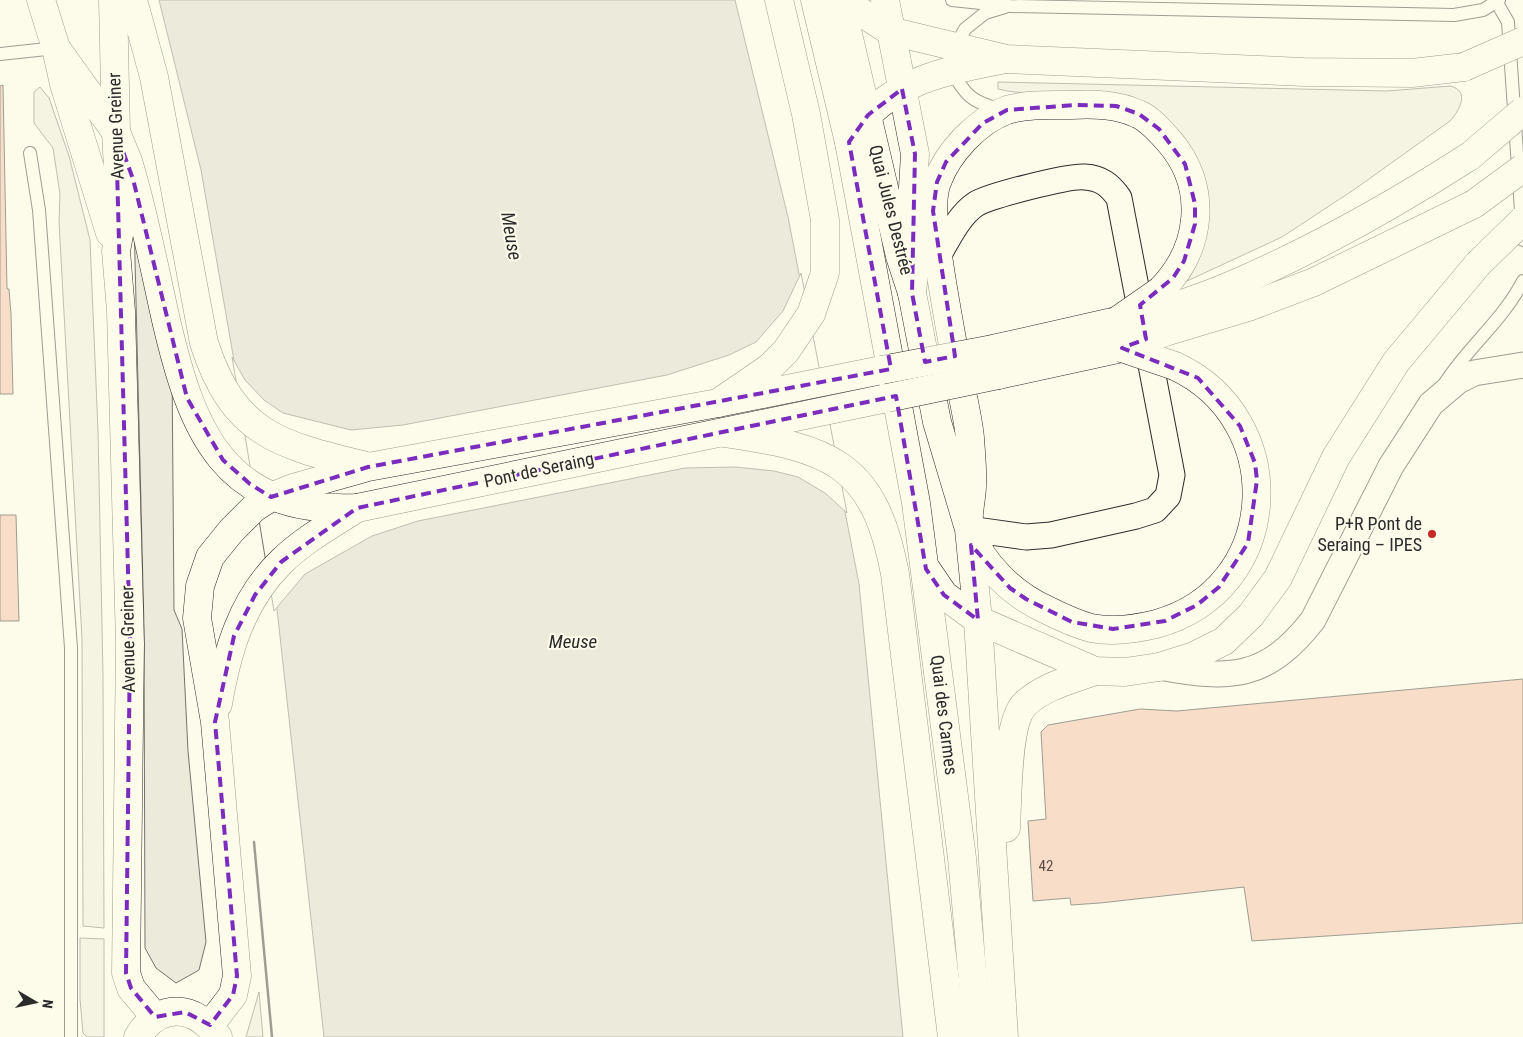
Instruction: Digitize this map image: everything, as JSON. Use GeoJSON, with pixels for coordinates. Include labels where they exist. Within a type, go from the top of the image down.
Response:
{"type":"FeatureCollection","features":[{"type":"Feature","properties":{"kind":"main road"},"geometry":{"type":"LineString","coordinates":[[41,0],[56,48],[116,132],[133,179],[178,371],[196,421],[223,460],[258,496],[312,508],[357,508]]}},
{"type":"Feature","properties":{"kind":"main road","name":"Avenue Greiner"},"geometry":{"type":"LineString","coordinates":[[112,0],[121,224],[116,251]]}},
{"type":"Feature","properties":{"kind":"main road"},"geometry":{"type":"LineString","coordinates":[[133,0],[154,77],[204,343],[213,373],[236,405],[262,432],[285,444],[368,467]]}},
{"type":"Feature","properties":{"kind":"main road"},"geometry":{"type":"LineString","coordinates":[[718,403],[769,368],[792,344],[811,314],[825,273],[824,220],[806,114],[779,0]]}},
{"type":"Feature","properties":{"kind":"main road","name":"Quai Jules Destrée"},"geometry":{"type":"LineString","coordinates":[[815,0],[848,142],[892,397]]}},
{"type":"Feature","properties":{"kind":"main road"},"geometry":{"type":"LineString","coordinates":[[841,0],[890,31],[953,57],[1314,72],[1412,73],[1464,67],[1523,42]]}},
{"type":"Feature","properties":{"kind":"main road","name":"Quai Jules Destrée"},"geometry":{"type":"LineString","coordinates":[[841,0],[900,256],[912,293],[937,422]]}},
{"type":"Feature","properties":{"kind":"main road"},"geometry":{"type":"LineString","coordinates":[[885,0],[915,154],[911,220],[915,262],[912,293]]}},
{"type":"Feature","properties":{"kind":"main road","name":"Avenue Greiner"},"geometry":{"type":"LineString","coordinates":[[56,48],[64,84],[116,251],[122,310],[130,644],[126,973],[131,988],[156,1017]]}},
{"type":"Feature","properties":{"kind":"main road"},"geometry":{"type":"LineString","coordinates":[[848,142],[868,114],[902,89],[924,78],[953,57]]}},
{"type":"Feature","properties":{"kind":"main road"},"geometry":{"type":"LineString","coordinates":[[996,362],[1122,348],[1175,366],[1198,378],[1227,406],[1240,426],[1255,463],[1257,498],[1254,522],[1248,543],[1230,574],[1207,598],[1180,615],[1150,626],[1113,629],[1086,626],[1042,608],[1010,588],[988,564],[969,529],[972,484],[970,437],[933,219],[934,195],[946,162],[984,123],[1006,110],[1035,105],[1116,106],[1139,114],[1159,129],[1174,146],[1185,164],[1192,184],[1196,224],[1184,261],[1173,278],[1164,311]]}},
{"type":"Feature","properties":{"kind":"main road"},"geometry":{"type":"LineString","coordinates":[[1122,348],[1164,311],[1239,282],[1414,191],[1470,156],[1523,111]]}},
{"type":"Feature","properties":{"kind":"main road"},"geometry":{"type":"LineString","coordinates":[[996,362],[1117,321],[1164,311],[1251,306],[1314,282],[1474,204],[1523,168]]}},
{"type":"Feature","properties":{"kind":"main road"},"geometry":{"type":"LineString","coordinates":[[926,569],[944,595],[978,620],[1095,671],[1125,672],[1159,667],[1194,656],[1224,641],[1251,615],[1278,578],[1336,457],[1396,362],[1478,264],[1523,220]]}},
{"type":"Feature","properties":{"kind":"main road","name":"Pont de Seraing"},"geometry":{"type":"LineString","coordinates":[[258,496],[368,467],[718,403],[882,370],[996,362]]}},
{"type":"Feature","properties":{"kind":"main road","name":"Pont de Seraing"},"geometry":{"type":"LineString","coordinates":[[357,508],[892,397],[996,362]]}},
{"type":"Feature","properties":{"kind":"main road","name":"Quai des Carmes"},"geometry":{"type":"LineString","coordinates":[[892,397],[926,569],[962,858],[978,1037]]}},
{"type":"Feature","properties":{"kind":"main road","name":"Quai des Carmes"},"geometry":{"type":"LineString","coordinates":[[937,422],[969,529],[978,620],[1004,1037]]}},
{"type":"Feature","properties":{"kind":"main road"},"geometry":{"type":"LineString","coordinates":[[721,432],[797,446],[839,464],[854,478],[880,518],[890,547],[952,1037]]}},
{"type":"Feature","properties":{"kind":"main road"},"geometry":{"type":"LineString","coordinates":[[138,1037],[144,1027],[156,1017],[170,1012],[185,1012],[200,1017],[214,1031],[233,995],[238,976],[215,722],[197,618],[200,586],[210,558],[258,496]]}},
{"type":"Feature","properties":{"kind":"main road"},"geometry":{"type":"LineString","coordinates":[[215,722],[223,671],[234,636],[243,614],[266,579],[297,547],[357,508]]}},
{"type":"Feature","properties":{"kind":"main road"},"geometry":{"type":"LineString","coordinates":[[997,926],[1011,736],[1019,711],[1045,690],[1095,671]]}},
{"type":"Feature","properties":{"kind":"street"},"geometry":{"type":"LineString","coordinates":[[938,256],[960,220],[977,203],[1050,182],[1083,176],[1099,180],[1111,186],[1119,198],[1172,475],[1168,496],[1155,510],[1136,516],[1051,535],[1026,537],[969,529]]}},
{"type":"Feature","properties":{"kind":"street"},"geometry":{"type":"LineString","coordinates":[[1159,667],[1200,675],[1232,674],[1256,669],[1280,656],[1298,639],[1313,620],[1391,466],[1432,404],[1458,381],[1474,373],[1523,365]]}},
{"type":"Feature","properties":{"kind":"lane"},"geometry":{"type":"LineString","coordinates":[[952,0],[1010,6],[1454,15],[1483,10],[1498,1],[1508,22],[1523,240]]}},
{"type":"Feature","properties":{"kind":"lane"},"geometry":{"type":"LineString","coordinates":[[1006,110],[983,106],[967,96],[953,57],[965,29],[985,13],[1010,6]]}},
{"type":"Feature","properties":{"kind":"lane"},"geometry":{"type":"LineString","coordinates":[[0,54],[56,48]]}},
{"type":"Feature","properties":{"kind":"lane"},"geometry":{"type":"LineString","coordinates":[[30,154],[39,210],[71,648],[71,1037]]}},
{"type":"Feature","properties":{"kind":"lane"},"geometry":{"type":"LineString","coordinates":[[1432,404],[1457,364],[1496,321],[1515,297],[1523,281]]}},
{"type":"Feature","properties":{"kind":"highlighted area"},"geometry":{"type":"Polygon","coordinates":[[[902,89],[915,154],[912,293],[925,362],[955,356],[933,211],[937,182],[946,162],[983,123],[1007,110],[1075,105],[1116,106],[1139,114],[1159,129],[1185,164],[1195,204],[1195,224],[1184,261],[1173,278],[1140,305],[1146,339],[1122,348],[1198,378],[1240,426],[1255,463],[1257,480],[1248,543],[1219,587],[1197,605],[1165,621],[1113,629],[1072,622],[1026,599],[1010,588],[971,545],[978,620],[944,595],[926,569],[896,396],[357,508],[281,562],[255,595],[234,636],[215,722],[237,976],[233,995],[210,1025],[185,1012],[155,1017],[131,988],[126,973],[130,644],[116,132],[133,179],[187,398],[223,460],[250,484],[271,497],[368,467],[891,369],[849,142],[868,115],[902,89]]]}},
{"type":"Feature","properties":{"kind":"shaded area"},"geometry":{"type":"Polygon","coordinates":[[[998,82],[1387,91],[1450,86],[1460,92],[1462,97],[1457,112],[1450,121],[1355,189],[1282,237],[1187,281],[1199,257],[1204,236],[1204,226],[1196,159],[1178,129],[1150,108],[1116,95],[1082,91],[1040,93],[1008,91],[998,89],[998,82]]]}},
{"type":"Feature","properties":{"kind":"shaded area"},"geometry":{"type":"Polygon","coordinates":[[[40,87],[49,98],[69,156],[90,240],[98,431],[103,674],[104,928],[83,926],[82,639],[59,222],[60,194],[53,148],[34,123],[34,92],[40,87]]]}},
{"type":"Feature","properties":{"kind":"shaded area"},"geometry":{"type":"Polygon","coordinates":[[[134,219],[172,365],[174,610],[182,629],[188,751],[206,942],[199,970],[176,983],[156,968],[145,948],[144,627],[134,219]]]}},
{"type":"Feature","properties":{"kind":"shaded area"},"geometry":{"type":"Polygon","coordinates":[[[80,938],[104,939],[104,1037],[87,1037],[83,1033],[80,999],[80,938]]]}},
{"type":"Feature","properties":{"kind":"shaded area"},"geometry":{"type":"Polygon","coordinates":[[[259,992],[263,1037],[246,1037],[259,992]]]}},
{"type":"Feature","properties":{"kind":"water","name":"Meuse"},"geometry":{"type":"Polygon","coordinates":[[[159,0],[735,0],[788,217],[859,584],[903,1037],[324,1037],[277,609],[201,170],[159,0]]]}},
{"type":"Feature","properties":{"kind":"pier"},"geometry":{"type":"Polygon","coordinates":[[[801,273],[847,513],[825,493],[798,477],[774,471],[735,467],[685,468],[418,521],[372,536],[305,574],[274,611],[232,357],[245,380],[264,400],[283,413],[351,430],[403,425],[667,375],[729,355],[756,342],[783,311],[801,273]]]}},
{"type":"Feature","properties":{"kind":"building"},"geometry":{"type":"Polygon","coordinates":[[[3,85],[7,289],[9,289],[11,314],[13,394],[0,394],[0,86],[3,85]]]}},
{"type":"Feature","properties":{"kind":"building"},"geometry":{"type":"Polygon","coordinates":[[[0,515],[16,515],[19,621],[0,621],[0,515]]]}},
{"type":"Feature","properties":{"kind":"building"},"geometry":{"type":"Polygon","coordinates":[[[1523,679],[1523,923],[1252,941],[1244,887],[1071,905],[1070,898],[1033,901],[1028,821],[1046,819],[1041,732],[1048,725],[1140,709],[1177,711],[1523,679]]]}},
{"type":"Feature","properties":{"kind":"wall"},"geometry":{"type":"LineString","coordinates":[[254,842],[272,1037]]}},
{"type":"Feature","properties":{"kind":"place","name":"P+R Pont de Seraing – IPES"},"geometry":{"type":"Point","coordinates":[1432,534]}}]}
